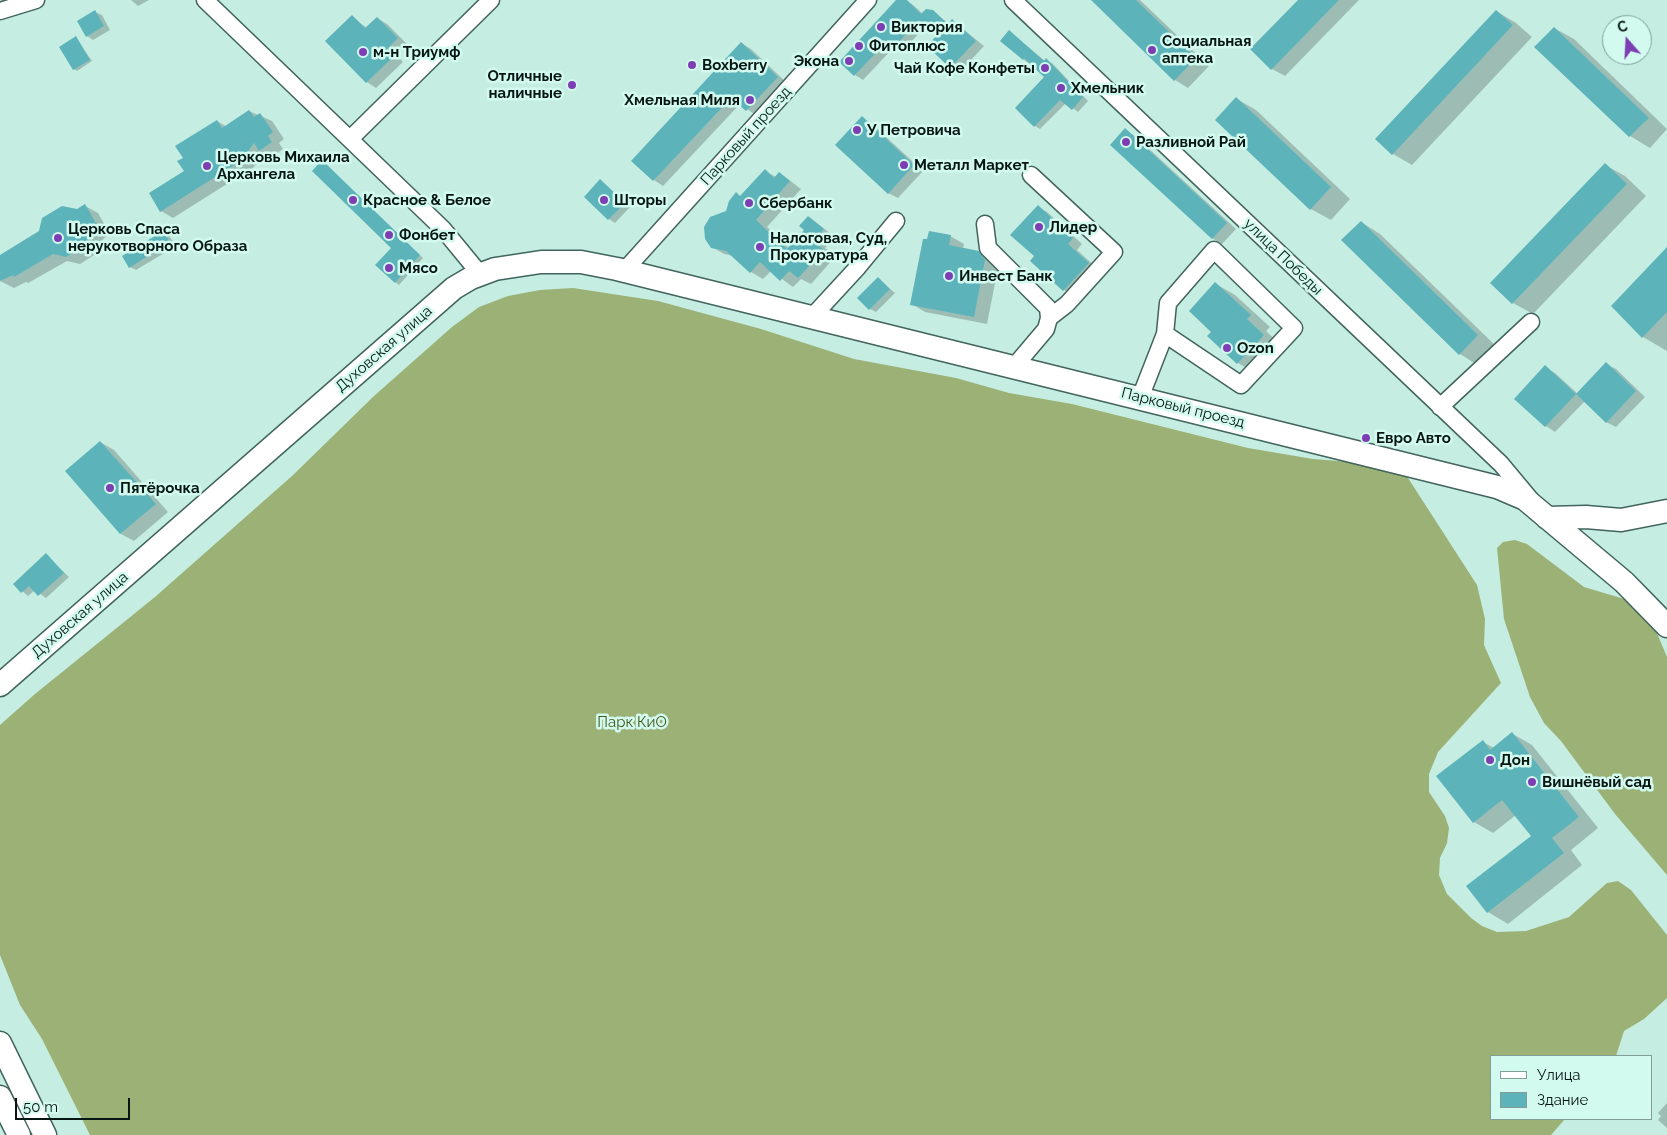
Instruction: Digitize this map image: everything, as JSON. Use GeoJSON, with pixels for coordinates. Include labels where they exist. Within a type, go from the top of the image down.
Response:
{"type":"FeatureCollection","features":[{"type":"Feature","properties":{"kind":"street"},"geometry":{"type":"LineString","coordinates":[[0,11],[36,0]]}},
{"type":"Feature","properties":{"kind":"street"},"geometry":{"type":"LineString","coordinates":[[206,0],[351,138],[443,229],[480,274]]}},
{"type":"Feature","properties":{"kind":"street"},"geometry":{"type":"LineString","coordinates":[[351,138],[491,0]]}},
{"type":"Feature","properties":{"kind":"street","name":"Парковый проезд"},"geometry":{"type":"LineString","coordinates":[[624,271],[868,0]]}},
{"type":"Feature","properties":{"kind":"street","name":"улица Победы"},"geometry":{"type":"LineString","coordinates":[[1013,0],[1500,464],[1547,518]]}},
{"type":"Feature","properties":{"kind":"street"},"geometry":{"type":"LineString","coordinates":[[1031,175],[1114,252],[1067,304],[1049,318]]}},
{"type":"Feature","properties":{"kind":"street"},"geometry":{"type":"LineString","coordinates":[[811,318],[858,267],[896,221]]}},
{"type":"Feature","properties":{"kind":"street"},"geometry":{"type":"LineString","coordinates":[[985,224],[988,248],[1048,308],[1049,318],[1046,328],[1013,368]]}},
{"type":"Feature","properties":{"kind":"street"},"geometry":{"type":"LineString","coordinates":[[1140,398],[1165,334],[1168,303],[1214,250],[1294,328],[1241,385],[1165,334]]}},
{"type":"Feature","properties":{"kind":"street","name":"Парковый проезд"},"geometry":{"type":"LineString","coordinates":[[480,274],[495,269],[541,262],[580,262],[624,271],[1497,486],[1525,499],[1624,582],[1667,626]]}},
{"type":"Feature","properties":{"kind":"street","name":"Духовская улица"},"geometry":{"type":"LineString","coordinates":[[0,685],[447,294],[480,274]]}},
{"type":"Feature","properties":{"kind":"street"},"geometry":{"type":"LineString","coordinates":[[1440,407],[1531,322]]}},
{"type":"Feature","properties":{"kind":"street"},"geometry":{"type":"LineString","coordinates":[[1547,518],[1586,517],[1620,520],[1667,511]]}},
{"type":"Feature","properties":{"kind":"street"},"geometry":{"type":"LineString","coordinates":[[0,1042],[45,1135]]}},
{"type":"Feature","properties":{"kind":"street"},"geometry":{"type":"LineString","coordinates":[[0,1097],[19,1135]]}},
{"type":"Feature","properties":{"kind":"green space","name":"Парк КиО"},"geometry":{"type":"Polygon","coordinates":[[[573,288],[658,301],[761,329],[854,359],[956,378],[1009,393],[1072,404],[1248,448],[1313,459],[1388,465],[1408,478],[1477,585],[1485,619],[1484,645],[1501,683],[1438,752],[1429,774],[1429,792],[1445,816],[1449,828],[1447,843],[1440,858],[1439,875],[1447,894],[1471,918],[1482,926],[1497,932],[1526,931],[1569,917],[1607,883],[1618,881],[1631,890],[1667,935],[1667,998],[1644,1019],[1624,1031],[1616,1055],[1490,1055],[1490,1120],[1564,1120],[1551,1135],[90,1135],[42,1039],[20,1005],[0,955],[0,725],[35,694],[155,597],[292,476],[374,396],[452,327],[479,307],[508,296],[540,290],[573,288]]]}},
{"type":"Feature","properties":{"kind":"green space"},"geometry":{"type":"Polygon","coordinates":[[[1515,540],[1527,544],[1584,587],[1631,601],[1651,619],[1667,657],[1667,875],[1615,814],[1561,741],[1544,723],[1530,697],[1504,619],[1497,548],[1503,542],[1515,540]]]}},
{"type":"Feature","properties":{"kind":"building"},"geometry":{"type":"Polygon","coordinates":[[[896,0],[907,0],[921,14],[926,9],[933,10],[948,24],[952,19],[976,41],[950,68],[927,46],[936,36],[919,20],[895,46],[888,40],[854,76],[839,62],[896,0]]]}},
{"type":"Feature","properties":{"kind":"building"},"geometry":{"type":"Polygon","coordinates":[[[1091,0],[1136,0],[1196,58],[1174,81],[1091,0]]]}},
{"type":"Feature","properties":{"kind":"building"},"geometry":{"type":"Polygon","coordinates":[[[1298,0],[1339,0],[1271,70],[1250,49],[1298,0]]]}},
{"type":"Feature","properties":{"kind":"building"},"geometry":{"type":"Polygon","coordinates":[[[95,10],[104,26],[86,37],[77,21],[95,10]]]}},
{"type":"Feature","properties":{"kind":"building"},"geometry":{"type":"Polygon","coordinates":[[[1496,10],[1513,25],[1392,155],[1375,139],[1496,10]]]}},
{"type":"Feature","properties":{"kind":"building","name":"м-н Триумф"},"geometry":{"type":"Polygon","coordinates":[[[352,15],[365,28],[377,17],[398,38],[387,49],[394,56],[366,83],[325,41],[352,15]]]}},
{"type":"Feature","properties":{"kind":"building"},"geometry":{"type":"Polygon","coordinates":[[[1554,27],[1649,118],[1629,137],[1534,47],[1554,27]]]}},
{"type":"Feature","properties":{"kind":"building"},"geometry":{"type":"Polygon","coordinates":[[[1009,30],[1044,61],[1046,58],[1083,97],[1072,110],[1060,100],[1034,127],[1015,108],[1044,77],[1024,58],[1023,60],[1000,41],[1009,30]]]}},
{"type":"Feature","properties":{"kind":"building"},"geometry":{"type":"Polygon","coordinates":[[[76,36],[90,60],[73,70],[59,47],[76,36]]]}},
{"type":"Feature","properties":{"kind":"building"},"geometry":{"type":"Polygon","coordinates":[[[741,42],[778,77],[746,111],[731,98],[653,181],[631,161],[741,42]]]}},
{"type":"Feature","properties":{"kind":"building"},"geometry":{"type":"Polygon","coordinates":[[[1236,97],[1331,187],[1310,210],[1215,120],[1236,97]]]}},
{"type":"Feature","properties":{"kind":"building","name":"Церковь Михаила Архангела"},"geometry":{"type":"Polygon","coordinates":[[[249,110],[254,117],[260,113],[273,132],[268,136],[272,142],[259,151],[254,143],[242,160],[160,212],[149,193],[184,171],[177,161],[183,158],[175,146],[217,120],[222,128],[249,110]]]}},
{"type":"Feature","properties":{"kind":"building"},"geometry":{"type":"Polygon","coordinates":[[[862,116],[914,165],[888,194],[835,145],[862,116]]]}},
{"type":"Feature","properties":{"kind":"building"},"geometry":{"type":"Polygon","coordinates":[[[1125,128],[1227,223],[1212,239],[1110,145],[1125,128]]]}},
{"type":"Feature","properties":{"kind":"building"},"geometry":{"type":"Polygon","coordinates":[[[322,160],[420,255],[395,283],[375,265],[391,248],[312,171],[322,160]]]}},
{"type":"Feature","properties":{"kind":"building"},"geometry":{"type":"Polygon","coordinates":[[[1605,163],[1627,184],[1512,304],[1490,283],[1605,163]]]}},
{"type":"Feature","properties":{"kind":"building","name":"Налоговая, Суд, Прокуратура"},"geometry":{"type":"Polygon","coordinates":[[[765,169],[774,178],[779,172],[790,181],[756,220],[787,249],[804,230],[799,226],[808,216],[824,229],[813,241],[824,250],[798,278],[789,271],[780,281],[760,262],[750,273],[726,251],[711,248],[705,239],[704,227],[710,217],[726,211],[729,201],[736,192],[740,196],[765,169]]]}},
{"type":"Feature","properties":{"kind":"building","name":"Шторы"},"geometry":{"type":"Polygon","coordinates":[[[600,179],[625,203],[608,220],[584,197],[600,179]]]}},
{"type":"Feature","properties":{"kind":"building","name":"Церковь Спаса нерукотворного Образа"},"geometry":{"type":"Polygon","coordinates":[[[85,204],[98,227],[90,231],[86,245],[66,257],[53,254],[14,277],[13,275],[0,281],[0,255],[39,231],[42,218],[62,206],[77,209],[85,204]]]}},
{"type":"Feature","properties":{"kind":"building"},"geometry":{"type":"Polygon","coordinates":[[[1038,205],[1073,238],[1068,244],[1089,263],[1063,291],[1030,261],[1034,256],[1010,235],[1038,205]]]}},
{"type":"Feature","properties":{"kind":"building"},"geometry":{"type":"Polygon","coordinates":[[[1361,221],[1478,335],[1459,355],[1341,240],[1361,221]]]}},
{"type":"Feature","properties":{"kind":"building"},"geometry":{"type":"Polygon","coordinates":[[[163,231],[170,242],[129,268],[122,256],[163,231]]]}},
{"type":"Feature","properties":{"kind":"building","name":"Инвест Банк"},"geometry":{"type":"Polygon","coordinates":[[[929,231],[951,235],[949,245],[979,251],[985,260],[974,317],[910,305],[923,239],[927,239],[929,231]]]}},
{"type":"Feature","properties":{"kind":"building"},"geometry":{"type":"Polygon","coordinates":[[[1667,247],[1667,312],[1642,338],[1611,306],[1667,247]]]}},
{"type":"Feature","properties":{"kind":"building"},"geometry":{"type":"Polygon","coordinates":[[[878,277],[890,289],[869,310],[857,298],[878,277]]]}},
{"type":"Feature","properties":{"kind":"building"},"geometry":{"type":"Polygon","coordinates":[[[1215,282],[1251,315],[1247,319],[1264,335],[1237,364],[1207,336],[1211,332],[1189,311],[1215,282]]]}},
{"type":"Feature","properties":{"kind":"building"},"geometry":{"type":"Polygon","coordinates":[[[1606,362],[1636,391],[1606,423],[1576,394],[1606,362]]]}},
{"type":"Feature","properties":{"kind":"building"},"geometry":{"type":"Polygon","coordinates":[[[1545,365],[1576,394],[1545,427],[1514,399],[1545,365]]]}},
{"type":"Feature","properties":{"kind":"building","name":"Пятёрочка"},"geometry":{"type":"Polygon","coordinates":[[[100,441],[156,504],[120,534],[65,471],[100,441]]]}},
{"type":"Feature","properties":{"kind":"building"},"geometry":{"type":"Polygon","coordinates":[[[46,553],[64,573],[38,596],[29,586],[21,593],[13,584],[46,553]]]}},
{"type":"Feature","properties":{"kind":"building"},"geometry":{"type":"Polygon","coordinates":[[[1512,732],[1579,817],[1552,838],[1564,853],[1487,913],[1466,886],[1531,836],[1502,800],[1473,823],[1436,776],[1483,740],[1490,750],[1512,732]]]}},
{"type":"Feature","properties":{"kind":"place","name":"Виктория"},"geometry":{"type":"Point","coordinates":[881,27]}},
{"type":"Feature","properties":{"kind":"place","name":"Фитоплюс"},"geometry":{"type":"Point","coordinates":[859,46]}},
{"type":"Feature","properties":{"kind":"place","name":"Социальная аптека"},"geometry":{"type":"Point","coordinates":[1152,50]}},
{"type":"Feature","properties":{"kind":"place","name":"м-н Триумф"},"geometry":{"type":"Point","coordinates":[363,52]}},
{"type":"Feature","properties":{"kind":"place","name":"Экона"},"geometry":{"type":"Point","coordinates":[849,61]}},
{"type":"Feature","properties":{"kind":"place","name":"Boxberry"},"geometry":{"type":"Point","coordinates":[692,65]}},
{"type":"Feature","properties":{"kind":"place","name":"Чай Кофе Конфеты"},"geometry":{"type":"Point","coordinates":[1045,68]}},
{"type":"Feature","properties":{"kind":"place","name":"Отличные наличные"},"geometry":{"type":"Point","coordinates":[572,85]}},
{"type":"Feature","properties":{"kind":"place","name":"Хмельник"},"geometry":{"type":"Point","coordinates":[1061,88]}},
{"type":"Feature","properties":{"kind":"place","name":"Хмельная Миля"},"geometry":{"type":"Point","coordinates":[750,100]}},
{"type":"Feature","properties":{"kind":"place","name":"У Петровича"},"geometry":{"type":"Point","coordinates":[857,130]}},
{"type":"Feature","properties":{"kind":"place","name":"Разливной Рай"},"geometry":{"type":"Point","coordinates":[1126,142]}},
{"type":"Feature","properties":{"kind":"place","name":"Металл Маркет"},"geometry":{"type":"Point","coordinates":[904,165]}},
{"type":"Feature","properties":{"kind":"place","name":"Церковь Михаила Архангела"},"geometry":{"type":"Point","coordinates":[207,166]}},
{"type":"Feature","properties":{"kind":"place","name":"Красное & Белое"},"geometry":{"type":"Point","coordinates":[353,200]}},
{"type":"Feature","properties":{"kind":"place","name":"Шторы"},"geometry":{"type":"Point","coordinates":[604,200]}},
{"type":"Feature","properties":{"kind":"place","name":"Сбербанк"},"geometry":{"type":"Point","coordinates":[749,203]}},
{"type":"Feature","properties":{"kind":"place","name":"Лидер"},"geometry":{"type":"Point","coordinates":[1039,227]}},
{"type":"Feature","properties":{"kind":"place","name":"Фонбет"},"geometry":{"type":"Point","coordinates":[389,235]}},
{"type":"Feature","properties":{"kind":"place","name":"Церковь Спаса нерукотворного Образа"},"geometry":{"type":"Point","coordinates":[58,238]}},
{"type":"Feature","properties":{"kind":"place","name":"Налоговая, Суд, Прокуратура"},"geometry":{"type":"Point","coordinates":[760,247]}},
{"type":"Feature","properties":{"kind":"place","name":"Мясо"},"geometry":{"type":"Point","coordinates":[389,268]}},
{"type":"Feature","properties":{"kind":"place","name":"Инвест Банк"},"geometry":{"type":"Point","coordinates":[949,276]}},
{"type":"Feature","properties":{"kind":"place","name":"Ozon"},"geometry":{"type":"Point","coordinates":[1227,348]}},
{"type":"Feature","properties":{"kind":"place","name":"Евро Авто"},"geometry":{"type":"Point","coordinates":[1366,438]}},
{"type":"Feature","properties":{"kind":"place","name":"Пятёрочка"},"geometry":{"type":"Point","coordinates":[110,488]}},
{"type":"Feature","properties":{"kind":"place","name":"Дон"},"geometry":{"type":"Point","coordinates":[1490,760]}},
{"type":"Feature","properties":{"kind":"place","name":"Вишнёвый сад"},"geometry":{"type":"Point","coordinates":[1532,782]}}]}
